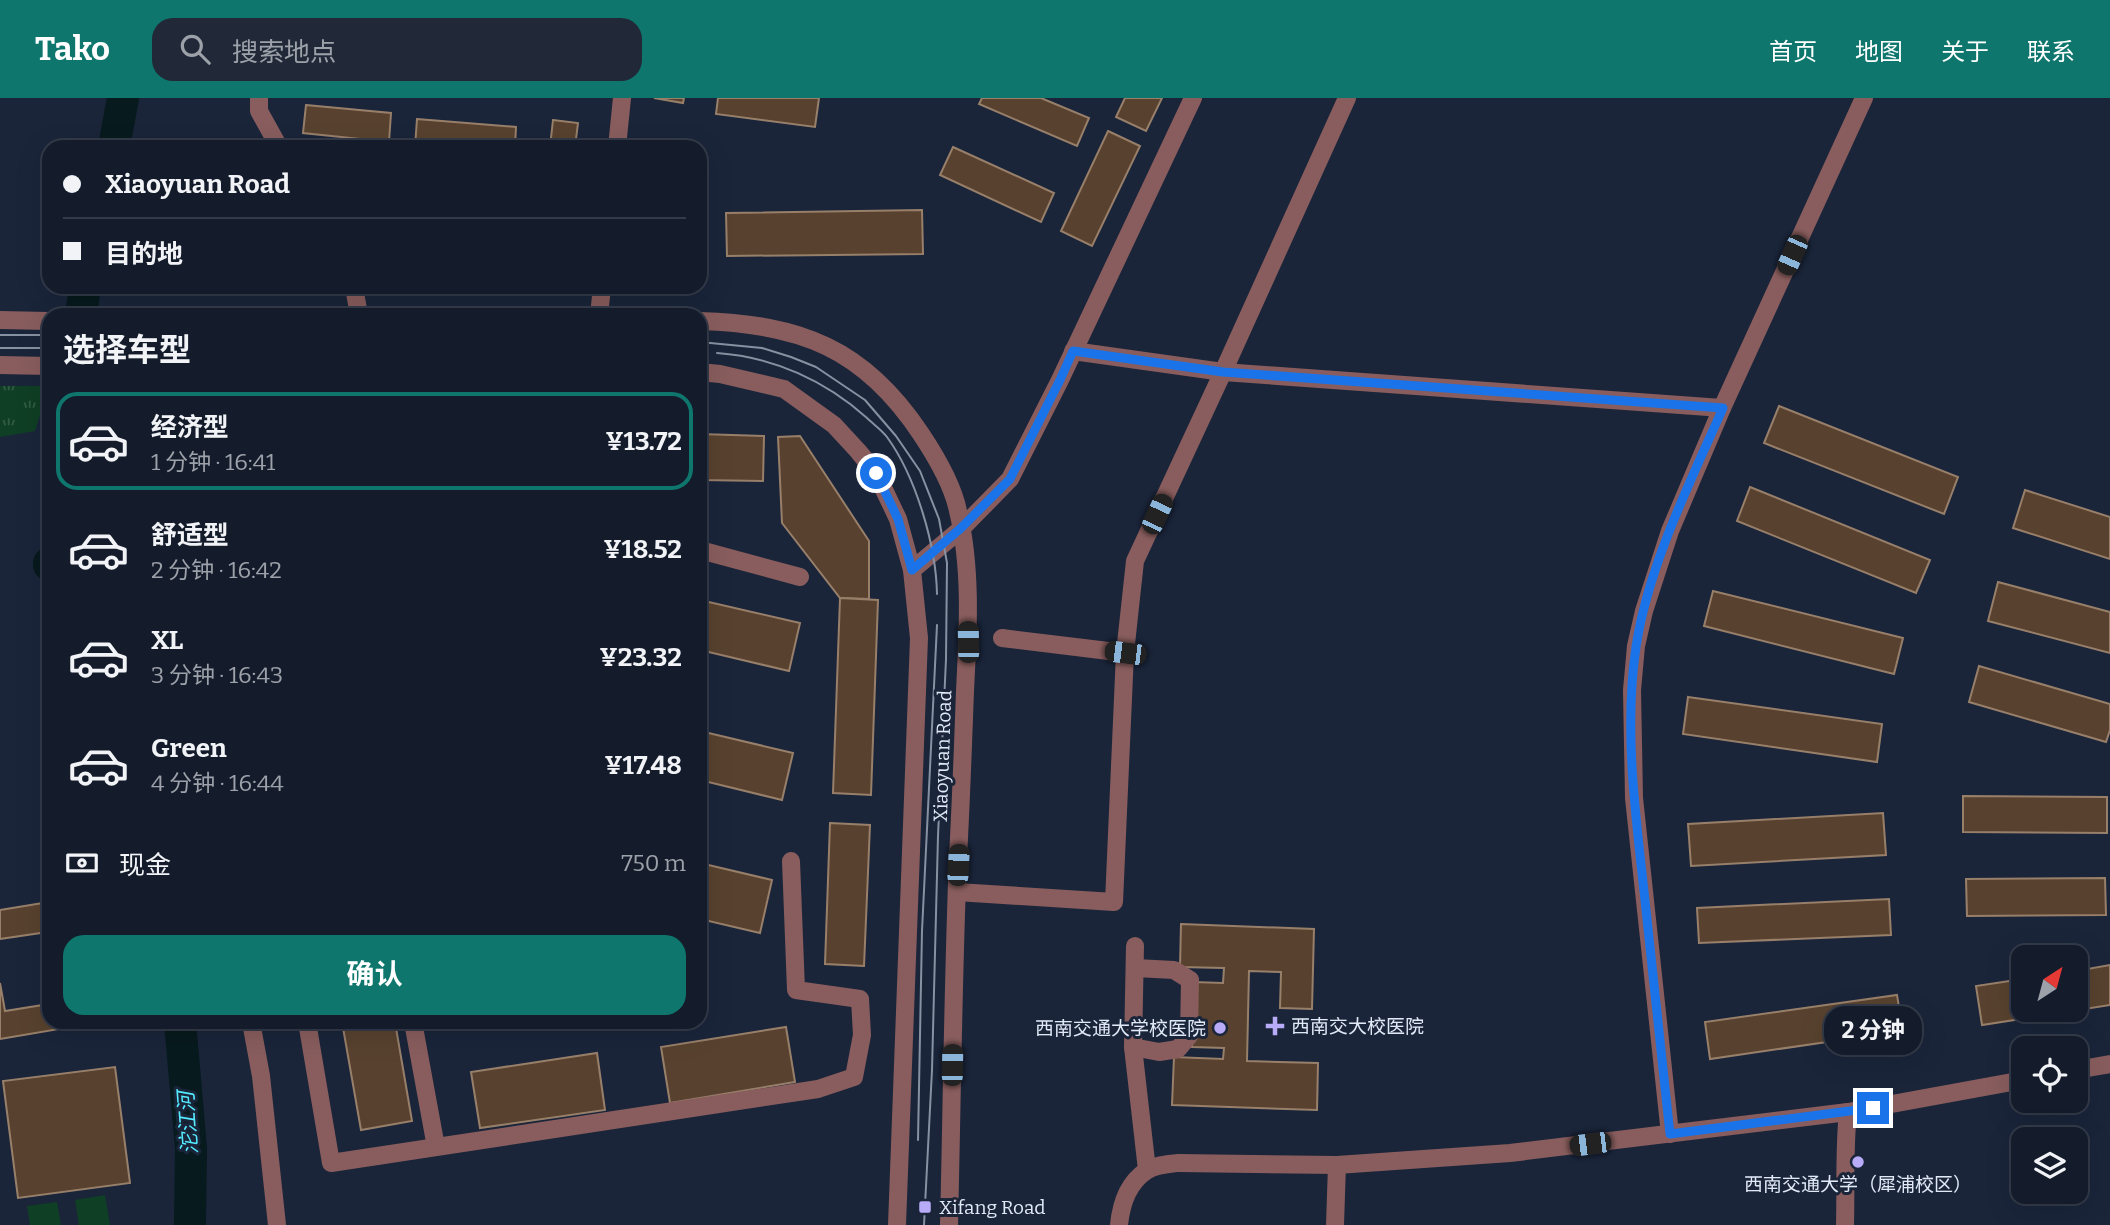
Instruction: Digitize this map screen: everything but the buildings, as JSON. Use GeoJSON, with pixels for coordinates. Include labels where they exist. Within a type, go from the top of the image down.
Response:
{"type":"FeatureCollection","features":[{"type":"Feature","properties":{"kind":"street"},"geometry":{"type":"LineString","coordinates":[[259,98],[259,111],[275,140]]}},
{"type":"Feature","properties":{"kind":"street"},"geometry":{"type":"LineString","coordinates":[[618,140],[622,98]]}},
{"type":"Feature","properties":{"kind":"street"},"geometry":{"type":"LineString","coordinates":[[912,570],[961,528],[1010,479],[1060,380],[1193,98]]}},
{"type":"Feature","properties":{"kind":"street"},"geometry":{"type":"LineString","coordinates":[[957,892],[1114,902],[1125,653],[1135,561],[1347,98]]}},
{"type":"Feature","properties":{"kind":"street"},"geometry":{"type":"LineString","coordinates":[[1670,1134],[1634,798],[1632,690],[1636,646],[1644,611],[1670,531],[1864,98]]}},
{"type":"Feature","properties":{"kind":"street"},"geometry":{"type":"LineString","coordinates":[[0,320],[42,321]]}},
{"type":"Feature","properties":{"kind":"street","name":"Xiaoyuan Road"},"geometry":{"type":"LineString","coordinates":[[707,321],[738,322],[797,333],[841,352],[872,375],[911,419],[936,456],[958,509],[966,572],[968,642],[957,892],[948,1225]]}},
{"type":"Feature","properties":{"kind":"street"},"geometry":{"type":"LineString","coordinates":[[1073,351],[1223,372],[1723,408]]}},
{"type":"Feature","properties":{"kind":"street"},"geometry":{"type":"LineString","coordinates":[[0,365],[42,365]]}},
{"type":"Feature","properties":{"kind":"street","name":"Xiaoyuan Road"},"geometry":{"type":"LineString","coordinates":[[707,373],[784,389],[834,425],[876,473],[898,519],[912,570],[919,638],[897,1225]]}},
{"type":"Feature","properties":{"kind":"street"},"geometry":{"type":"LineString","coordinates":[[707,552],[800,577]]}},
{"type":"Feature","properties":{"kind":"street"},"geometry":{"type":"LineString","coordinates":[[1002,638],[1125,653]]}},
{"type":"Feature","properties":{"kind":"street"},"geometry":{"type":"LineString","coordinates":[[308,1029],[331,1163],[818,1089],[854,1077],[862,1035],[860,999],[796,990],[792,861]]}},
{"type":"Feature","properties":{"kind":"street"},"geometry":{"type":"LineString","coordinates":[[1135,946],[1133,1046],[1147,1170]]}},
{"type":"Feature","properties":{"kind":"street"},"geometry":{"type":"LineString","coordinates":[[1133,1046],[1160,1052],[1178,1049],[1189,1037],[1190,980],[1174,970],[1135,968]]}},
{"type":"Feature","properties":{"kind":"street"},"geometry":{"type":"LineString","coordinates":[[252,1029],[261,1076],[277,1225]]}},
{"type":"Feature","properties":{"kind":"street"},"geometry":{"type":"LineString","coordinates":[[414,1029],[436,1147]]}},
{"type":"Feature","properties":{"kind":"street"},"geometry":{"type":"LineString","coordinates":[[2088,1068],[2110,1064]]}},
{"type":"Feature","properties":{"kind":"street"},"geometry":{"type":"LineString","coordinates":[[1120,1217],[1128,1193],[1147,1170],[1178,1163],[1337,1165],[1510,1153],[1848,1112],[2011,1082]]}},
{"type":"Feature","properties":{"kind":"street"},"geometry":{"type":"LineString","coordinates":[[1844,1225],[1847,1162],[1845,1136],[1848,1112]]}},
{"type":"Feature","properties":{"kind":"street"},"geometry":{"type":"LineString","coordinates":[[1335,1225],[1337,1165]]}},
{"type":"Feature","properties":{"kind":"green space"},"geometry":{"type":"Polygon","coordinates":[[[0,386],[42,386],[42,408],[35,431],[0,437],[0,386]]]}},
{"type":"Feature","properties":{"kind":"green space"},"geometry":{"type":"Polygon","coordinates":[[[105,1195],[110,1225],[79,1225],[75,1200],[105,1195]]]}},
{"type":"Feature","properties":{"kind":"green space"},"geometry":{"type":"Polygon","coordinates":[[[57,1202],[61,1225],[30,1225],[27,1206],[57,1202]]]}},
{"type":"Feature","properties":{"kind":"waterway","name":"沱江河"},"geometry":{"type":"LineString","coordinates":[[115,140],[123,98]]}},
{"type":"Feature","properties":{"kind":"waterway","name":"沱江河"},"geometry":{"type":"LineString","coordinates":[[82,308],[84,294]]}},
{"type":"Feature","properties":{"kind":"waterway","name":"沱江河"},"geometry":{"type":"LineString","coordinates":[[181,1029],[191,1148],[190,1225]]}},
{"type":"Feature","properties":{"kind":"tram line"},"geometry":{"type":"LineString","coordinates":[[0,335],[42,335]]}},
{"type":"Feature","properties":{"kind":"tram line"},"geometry":{"type":"LineString","coordinates":[[707,343],[762,348],[791,357],[816,367],[865,400],[896,436],[920,471],[939,519],[947,563],[946,659],[924,1225]]}},
{"type":"Feature","properties":{"kind":"tram line"},"geometry":{"type":"LineString","coordinates":[[0,348],[42,348]]}},
{"type":"Feature","properties":{"kind":"tram line"},"geometry":{"type":"LineString","coordinates":[[717,353],[759,360],[817,382],[851,405],[885,434],[907,472],[922,512],[933,554],[937,594]]}},
{"type":"Feature","properties":{"kind":"tram line"},"geometry":{"type":"LineString","coordinates":[[918,1140],[922,931],[937,625]]}},
{"type":"Feature","properties":{"kind":"place","name":"西南交大校医院"},"geometry":{"type":"Point","coordinates":[1275,1026]}},
{"type":"Feature","properties":{"kind":"place","name":"西南交通大学校医院"},"geometry":{"type":"Point","coordinates":[1220,1028]}},
{"type":"Feature","properties":{"kind":"place","name":"西南交通大学（犀浦校区）"},"geometry":{"type":"Point","coordinates":[1858,1162]}},
{"type":"Feature","properties":{"kind":"place","name":"Xifang Road"},"geometry":{"type":"Point","coordinates":[925,1207]}},
{"type":"Feature","properties":{"kind":"route"},"geometry":{"type":"LineString","coordinates":[[876,473],[898,519],[912,570],[961,528],[1010,479],[1073,351],[1223,372],[1723,408],[1670,531],[1655,575],[1636,646],[1632,690],[1634,798],[1670,1134],[1873,1108]]}}]}
